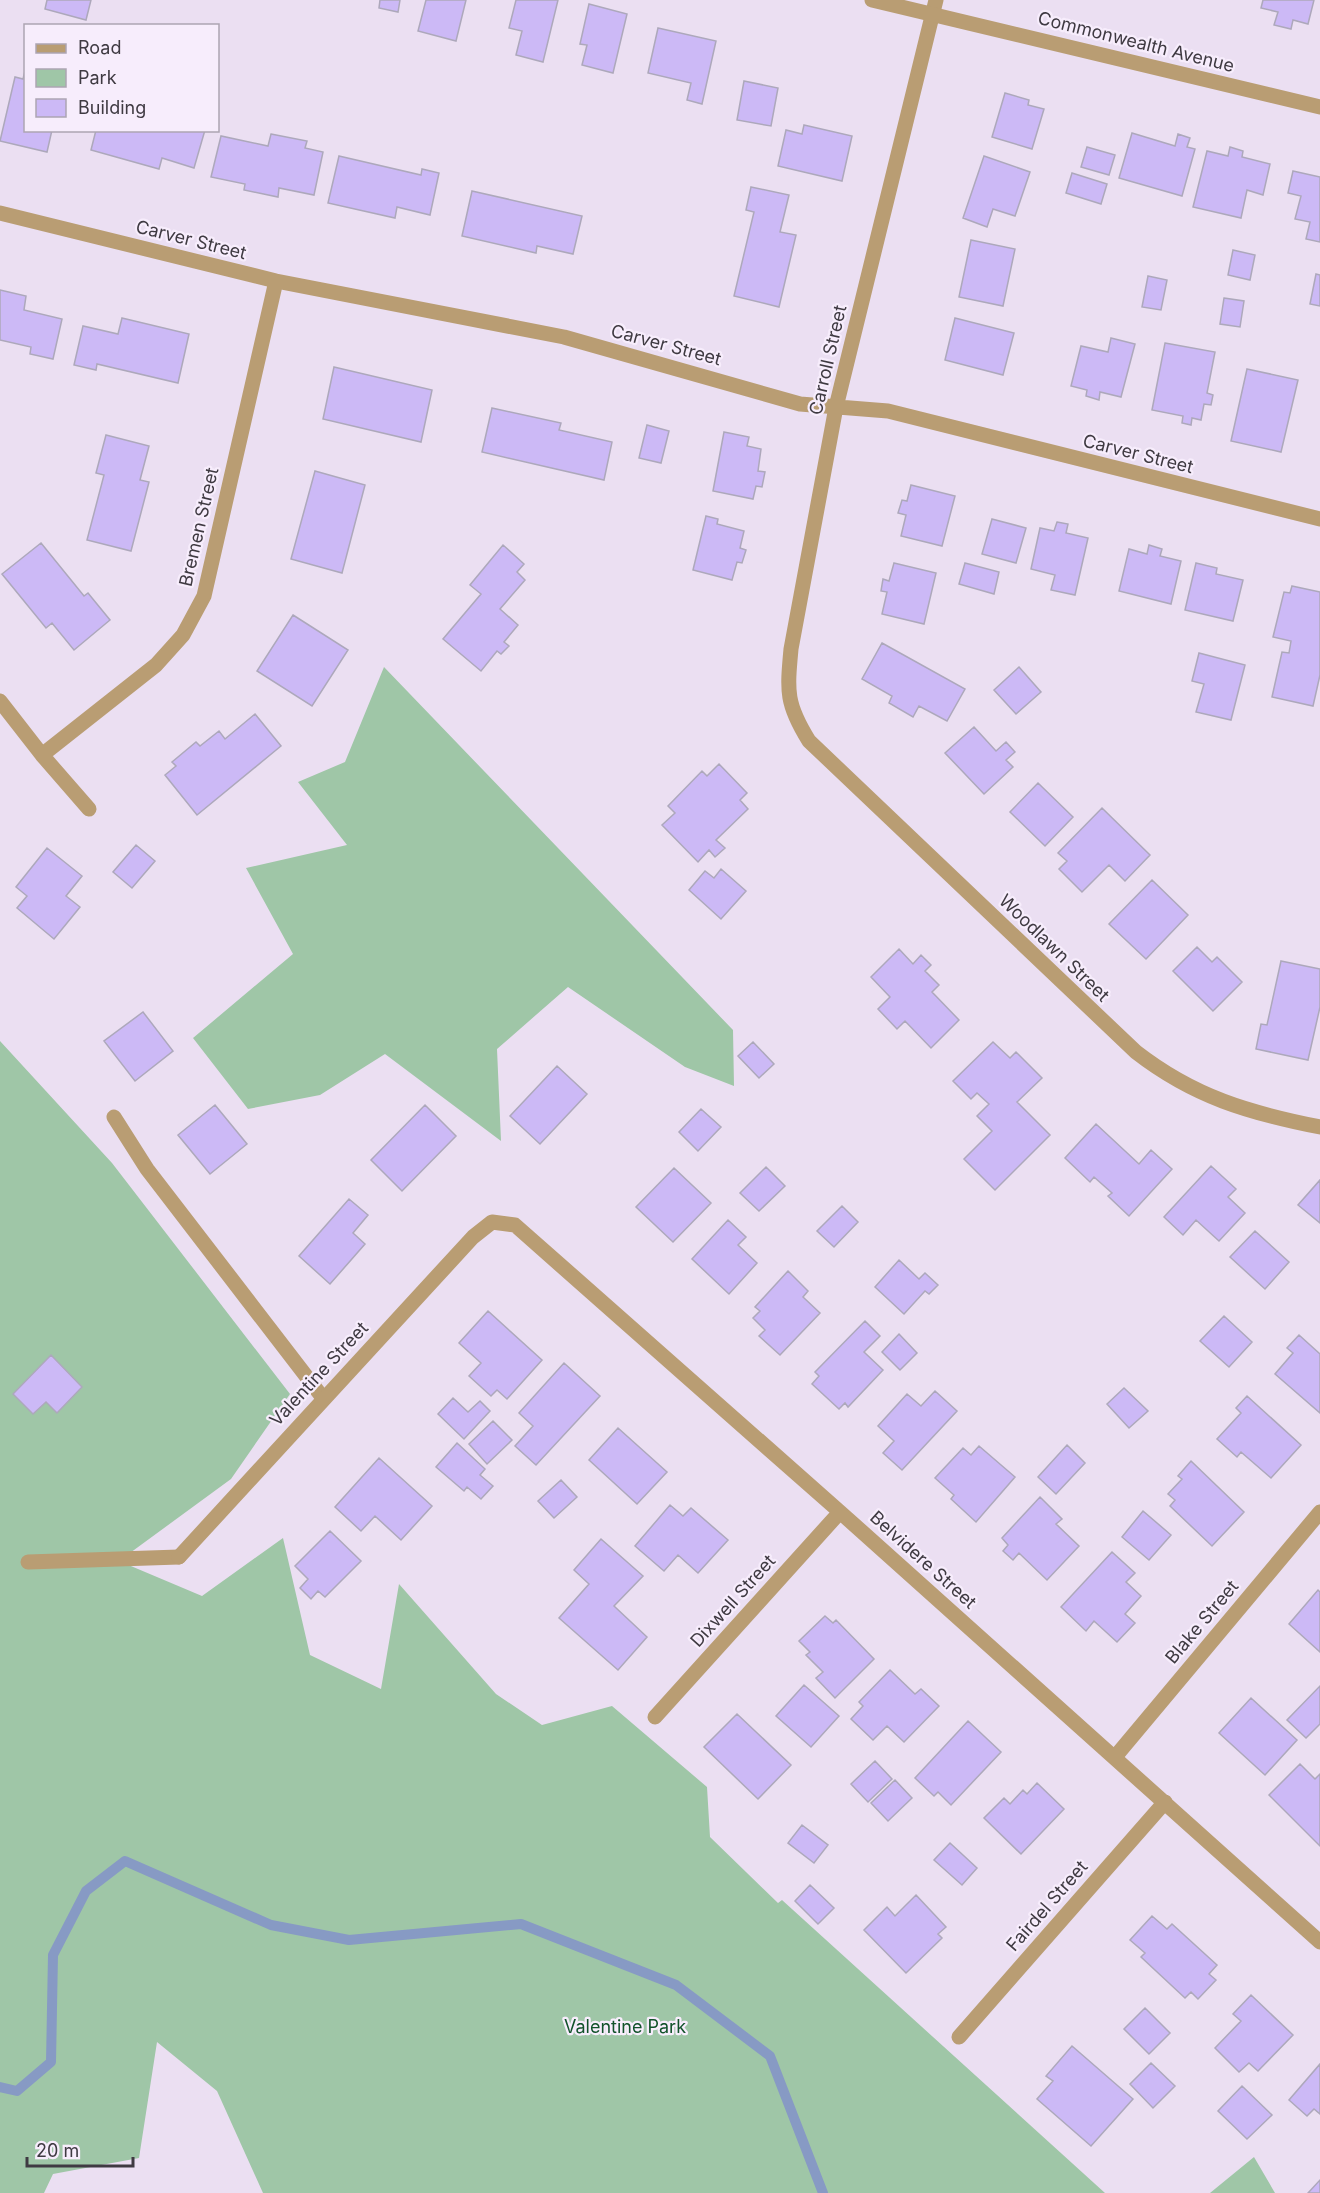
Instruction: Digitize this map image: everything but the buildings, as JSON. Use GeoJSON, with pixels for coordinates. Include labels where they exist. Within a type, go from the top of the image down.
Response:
{"type":"FeatureCollection","features":[{"type":"Feature","properties":{"kind":"street","name":"Commonwealth Avenue"},"geometry":{"type":"LineString","coordinates":[[872,0],[935,7],[1320,107]]}},
{"type":"Feature","properties":{"kind":"street","name":"Carroll Street"},"geometry":{"type":"LineString","coordinates":[[803,731],[790,705],[788,687],[791,649],[836,407],[935,7]]}},
{"type":"Feature","properties":{"kind":"street","name":"Carver Street"},"geometry":{"type":"LineString","coordinates":[[0,213],[276,281],[564,337],[800,404],[888,411],[1320,519]]}},
{"type":"Feature","properties":{"kind":"street","name":"Bremen Street"},"geometry":{"type":"LineString","coordinates":[[42,755],[156,665],[183,635],[204,596],[276,281]]}},
{"type":"Feature","properties":{"kind":"street"},"geometry":{"type":"LineString","coordinates":[[0,701],[42,755],[89,809]]}},
{"type":"Feature","properties":{"kind":"street","name":"Woodlawn Street"},"geometry":{"type":"LineString","coordinates":[[803,731],[809,741],[1100,1019],[1158,1070],[1212,1099],[1274,1118],[1320,1127]]}},
{"type":"Feature","properties":{"kind":"street"},"geometry":{"type":"LineString","coordinates":[[114,1117],[147,1168],[323,1398]]}},
{"type":"Feature","properties":{"kind":"street","name":"Valentine Street"},"geometry":{"type":"LineString","coordinates":[[28,1562],[179,1557],[473,1237],[492,1222]]}},
{"type":"Feature","properties":{"kind":"street","name":"Belvidere Street"},"geometry":{"type":"LineString","coordinates":[[492,1222],[514,1225],[840,1512],[1320,1942]]}},
{"type":"Feature","properties":{"kind":"street","name":"Dixwell Street"},"geometry":{"type":"LineString","coordinates":[[655,1717],[840,1512]]}},
{"type":"Feature","properties":{"kind":"street","name":"Blake Street"},"geometry":{"type":"LineString","coordinates":[[1115,1757],[1320,1512]]}},
{"type":"Feature","properties":{"kind":"street","name":"Fairdel Street"},"geometry":{"type":"LineString","coordinates":[[959,2037],[1165,1802]]}},
{"type":"Feature","properties":{"kind":"green space"},"geometry":{"type":"Polygon","coordinates":[[[384,667],[733,1030],[734,1086],[685,1067],[568,987],[497,1049],[501,1141],[385,1054],[320,1095],[248,1109],[193,1038],[293,954],[246,868],[347,845],[298,782],[345,762],[384,667]]]}},
{"type":"Feature","properties":{"kind":"green space","name":"Valentine Park"},"geometry":{"type":"Polygon","coordinates":[[[0,1041],[112,1163],[290,1394],[231,1479],[119,1561],[202,1596],[283,1538],[310,1655],[381,1689],[399,1584],[496,1694],[542,1725],[612,1706],[707,1787],[710,1837],[778,1903],[782,1900],[1105,2193],[263,2193],[217,2091],[157,2042],[139,2158],[53,2174],[44,2193],[0,2193],[0,1041]]]}},
{"type":"Feature","properties":{"kind":"green space"},"geometry":{"type":"Polygon","coordinates":[[[1254,2157],[1275,2193],[1210,2193],[1254,2157]]]}},
{"type":"Feature","properties":{"kind":"waterway"},"geometry":{"type":"LineString","coordinates":[[0,2087],[17,2091],[51,2062],[53,1955],[86,1891],[125,1861],[271,1925],[349,1940],[521,1924],[676,1985],[770,2056],[823,2193]]}}]}
